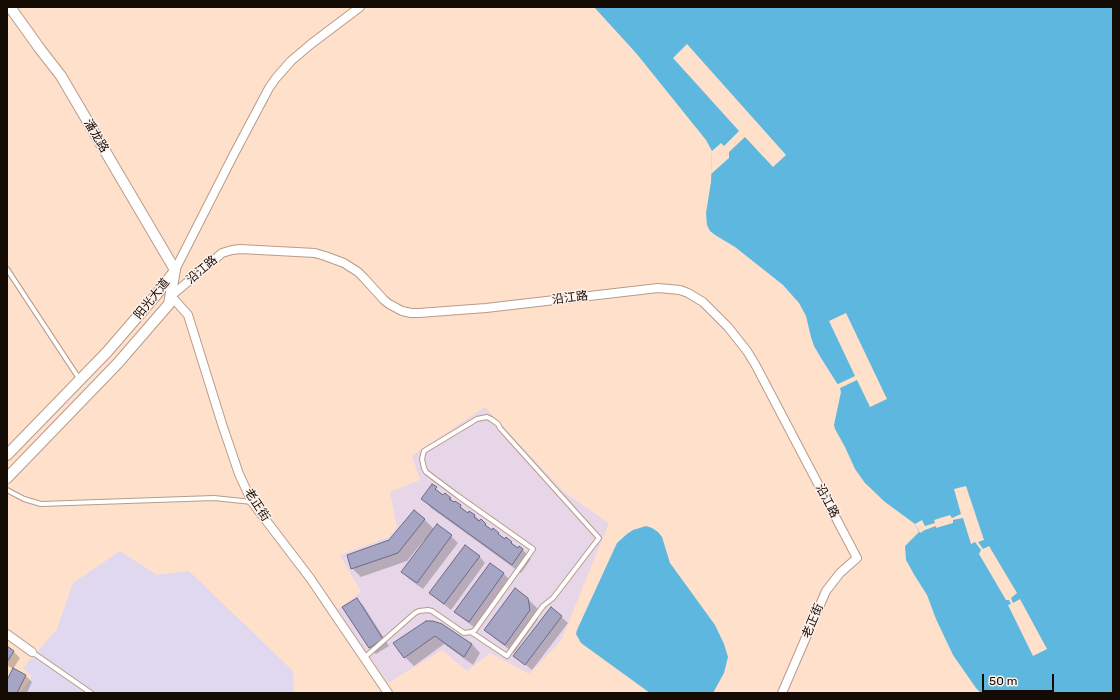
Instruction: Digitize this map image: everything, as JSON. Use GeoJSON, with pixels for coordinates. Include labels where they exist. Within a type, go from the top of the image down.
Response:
{"type":"FeatureCollection","features":[{"type":"Feature","properties":{"kind":"street","name":"潘龙路"},"geometry":{"type":"LineString","coordinates":[[10,7],[61,76],[175,270]]}},
{"type":"Feature","properties":{"kind":"street"},"geometry":{"type":"LineString","coordinates":[[175,270],[234,154],[269,88],[276,78],[290,61],[360,7]]}},
{"type":"Feature","properties":{"kind":"street","name":"沿江路"},"geometry":{"type":"LineString","coordinates":[[171,296],[222,253],[240,249],[315,253],[334,259],[344,263],[364,278],[389,304],[402,311],[411,313],[486,308],[658,288],[673,289],[688,293],[703,302],[716,314],[738,339],[755,364],[857,558]]}},
{"type":"Feature","properties":{"kind":"street","name":"阳光大道"},"geometry":{"type":"LineString","coordinates":[[7,478],[118,363],[169,304],[175,270]]}},
{"type":"Feature","properties":{"kind":"street","name":"阳光大道"},"geometry":{"type":"LineString","coordinates":[[7,455],[80,381],[157,294],[175,270]]}},
{"type":"Feature","properties":{"kind":"street","name":"老正街"},"geometry":{"type":"LineString","coordinates":[[171,296],[188,316],[226,438],[239,474],[252,502],[310,578],[388,693]]}},
{"type":"Feature","properties":{"kind":"street","name":"老正街"},"geometry":{"type":"LineString","coordinates":[[782,693],[826,591],[840,573],[857,558]]}},
{"type":"Feature","properties":{"kind":"street"},"geometry":{"type":"LineString","coordinates":[[7,634],[32,652]]}},
{"type":"Feature","properties":{"kind":"lane"},"geometry":{"type":"LineString","coordinates":[[7,268],[80,381]]}},
{"type":"Feature","properties":{"kind":"lane"},"geometry":{"type":"LineString","coordinates":[[364,658],[419,611],[432,611],[464,633],[475,630],[532,549],[426,472],[422,464],[424,451],[477,419],[487,417],[498,424],[600,538],[553,598],[543,606],[507,656],[471,632]]}},
{"type":"Feature","properties":{"kind":"lane"},"geometry":{"type":"LineString","coordinates":[[7,490],[24,499],[41,504],[214,498],[252,502]]}},
{"type":"Feature","properties":{"kind":"lane"},"geometry":{"type":"LineString","coordinates":[[32,652],[91,693]]}},
{"type":"Feature","properties":{"kind":"shaded area"},"geometry":{"type":"Polygon","coordinates":[[[485,407],[565,493],[609,523],[561,641],[529,674],[490,653],[467,671],[442,650],[388,683],[337,610],[361,592],[340,555],[389,537],[397,527],[390,492],[420,480],[412,456],[485,407]]]}},
{"type":"Feature","properties":{"kind":"shaded area"},"geometry":{"type":"Polygon","coordinates":[[[120,551],[157,575],[189,571],[293,671],[294,693],[20,693],[32,676],[23,668],[57,629],[73,583],[120,551]]]}},
{"type":"Feature","properties":{"kind":"water"},"geometry":{"type":"Polygon","coordinates":[[[594,7],[1113,7],[1113,693],[981,693],[976,688],[953,655],[936,619],[927,595],[906,560],[905,546],[919,532],[915,524],[885,502],[865,483],[855,469],[835,429],[834,425],[841,392],[840,388],[814,346],[806,316],[799,303],[783,285],[735,247],[710,231],[707,225],[706,213],[711,182],[712,151],[706,140],[636,53],[594,7]]]}},
{"type":"Feature","properties":{"kind":"water"},"geometry":{"type":"Polygon","coordinates":[[[646,526],[658,532],[662,537],[670,563],[715,625],[724,644],[728,657],[724,673],[713,693],[650,693],[581,643],[576,634],[617,543],[633,530],[646,526]]]}},
{"type":"Feature","properties":{"kind":"pier"},"geometry":{"type":"Polygon","coordinates":[[[687,44],[786,155],[773,167],[745,137],[729,152],[729,158],[711,174],[712,151],[721,143],[724,146],[739,131],[673,58],[687,44]]]}},
{"type":"Feature","properties":{"kind":"pier"},"geometry":{"type":"Polygon","coordinates":[[[846,313],[887,399],[870,407],[857,380],[838,389],[840,393],[838,393],[836,385],[855,376],[829,321],[846,313]]]}},
{"type":"Feature","properties":{"kind":"pier"},"geometry":{"type":"Polygon","coordinates":[[[966,486],[984,540],[978,542],[983,549],[989,546],[1017,593],[1011,598],[1013,603],[1020,599],[1047,649],[1033,656],[1008,605],[1011,604],[1009,600],[1006,600],[979,554],[981,550],[975,542],[971,544],[963,518],[953,520],[953,523],[936,528],[936,526],[920,533],[915,524],[922,520],[925,526],[935,523],[934,520],[950,515],[952,518],[961,514],[954,489],[966,486]]]}},
{"type":"Feature","properties":{"kind":"building"},"geometry":{"type":"Polygon","coordinates":[[[432,484],[437,487],[435,489],[443,495],[445,493],[451,498],[449,499],[461,505],[460,507],[468,513],[469,511],[475,515],[474,517],[479,521],[481,519],[486,524],[485,525],[492,530],[493,528],[505,539],[506,537],[518,548],[519,546],[523,549],[512,565],[421,499],[432,484]]]}},
{"type":"Feature","properties":{"kind":"building"},"geometry":{"type":"Polygon","coordinates":[[[414,510],[425,519],[398,553],[351,569],[347,555],[389,540],[414,510]]]}},
{"type":"Feature","properties":{"kind":"building"},"geometry":{"type":"Polygon","coordinates":[[[437,524],[452,535],[417,583],[401,572],[437,524]]]}},
{"type":"Feature","properties":{"kind":"building"},"geometry":{"type":"Polygon","coordinates":[[[465,545],[480,556],[444,604],[429,593],[465,545]]]}},
{"type":"Feature","properties":{"kind":"building"},"geometry":{"type":"Polygon","coordinates":[[[490,563],[504,573],[469,622],[454,612],[490,563]]]}},
{"type":"Feature","properties":{"kind":"building"},"geometry":{"type":"Polygon","coordinates":[[[515,588],[528,598],[530,610],[505,645],[484,630],[515,588]]]}},
{"type":"Feature","properties":{"kind":"building"},"geometry":{"type":"Polygon","coordinates":[[[357,598],[383,639],[369,648],[342,607],[357,598]]]}},
{"type":"Feature","properties":{"kind":"building"},"geometry":{"type":"Polygon","coordinates":[[[551,607],[562,616],[525,665],[513,656],[551,607]]]}},
{"type":"Feature","properties":{"kind":"building"},"geometry":{"type":"Polygon","coordinates":[[[426,621],[433,621],[442,624],[472,644],[464,657],[435,636],[404,658],[393,643],[426,621]]]}},
{"type":"Feature","properties":{"kind":"building"},"geometry":{"type":"Polygon","coordinates":[[[7,646],[14,651],[7,662],[7,646]]]}},
{"type":"Feature","properties":{"kind":"building"},"geometry":{"type":"Polygon","coordinates":[[[13,668],[26,675],[17,693],[7,693],[7,680],[13,668]]]}}]}
